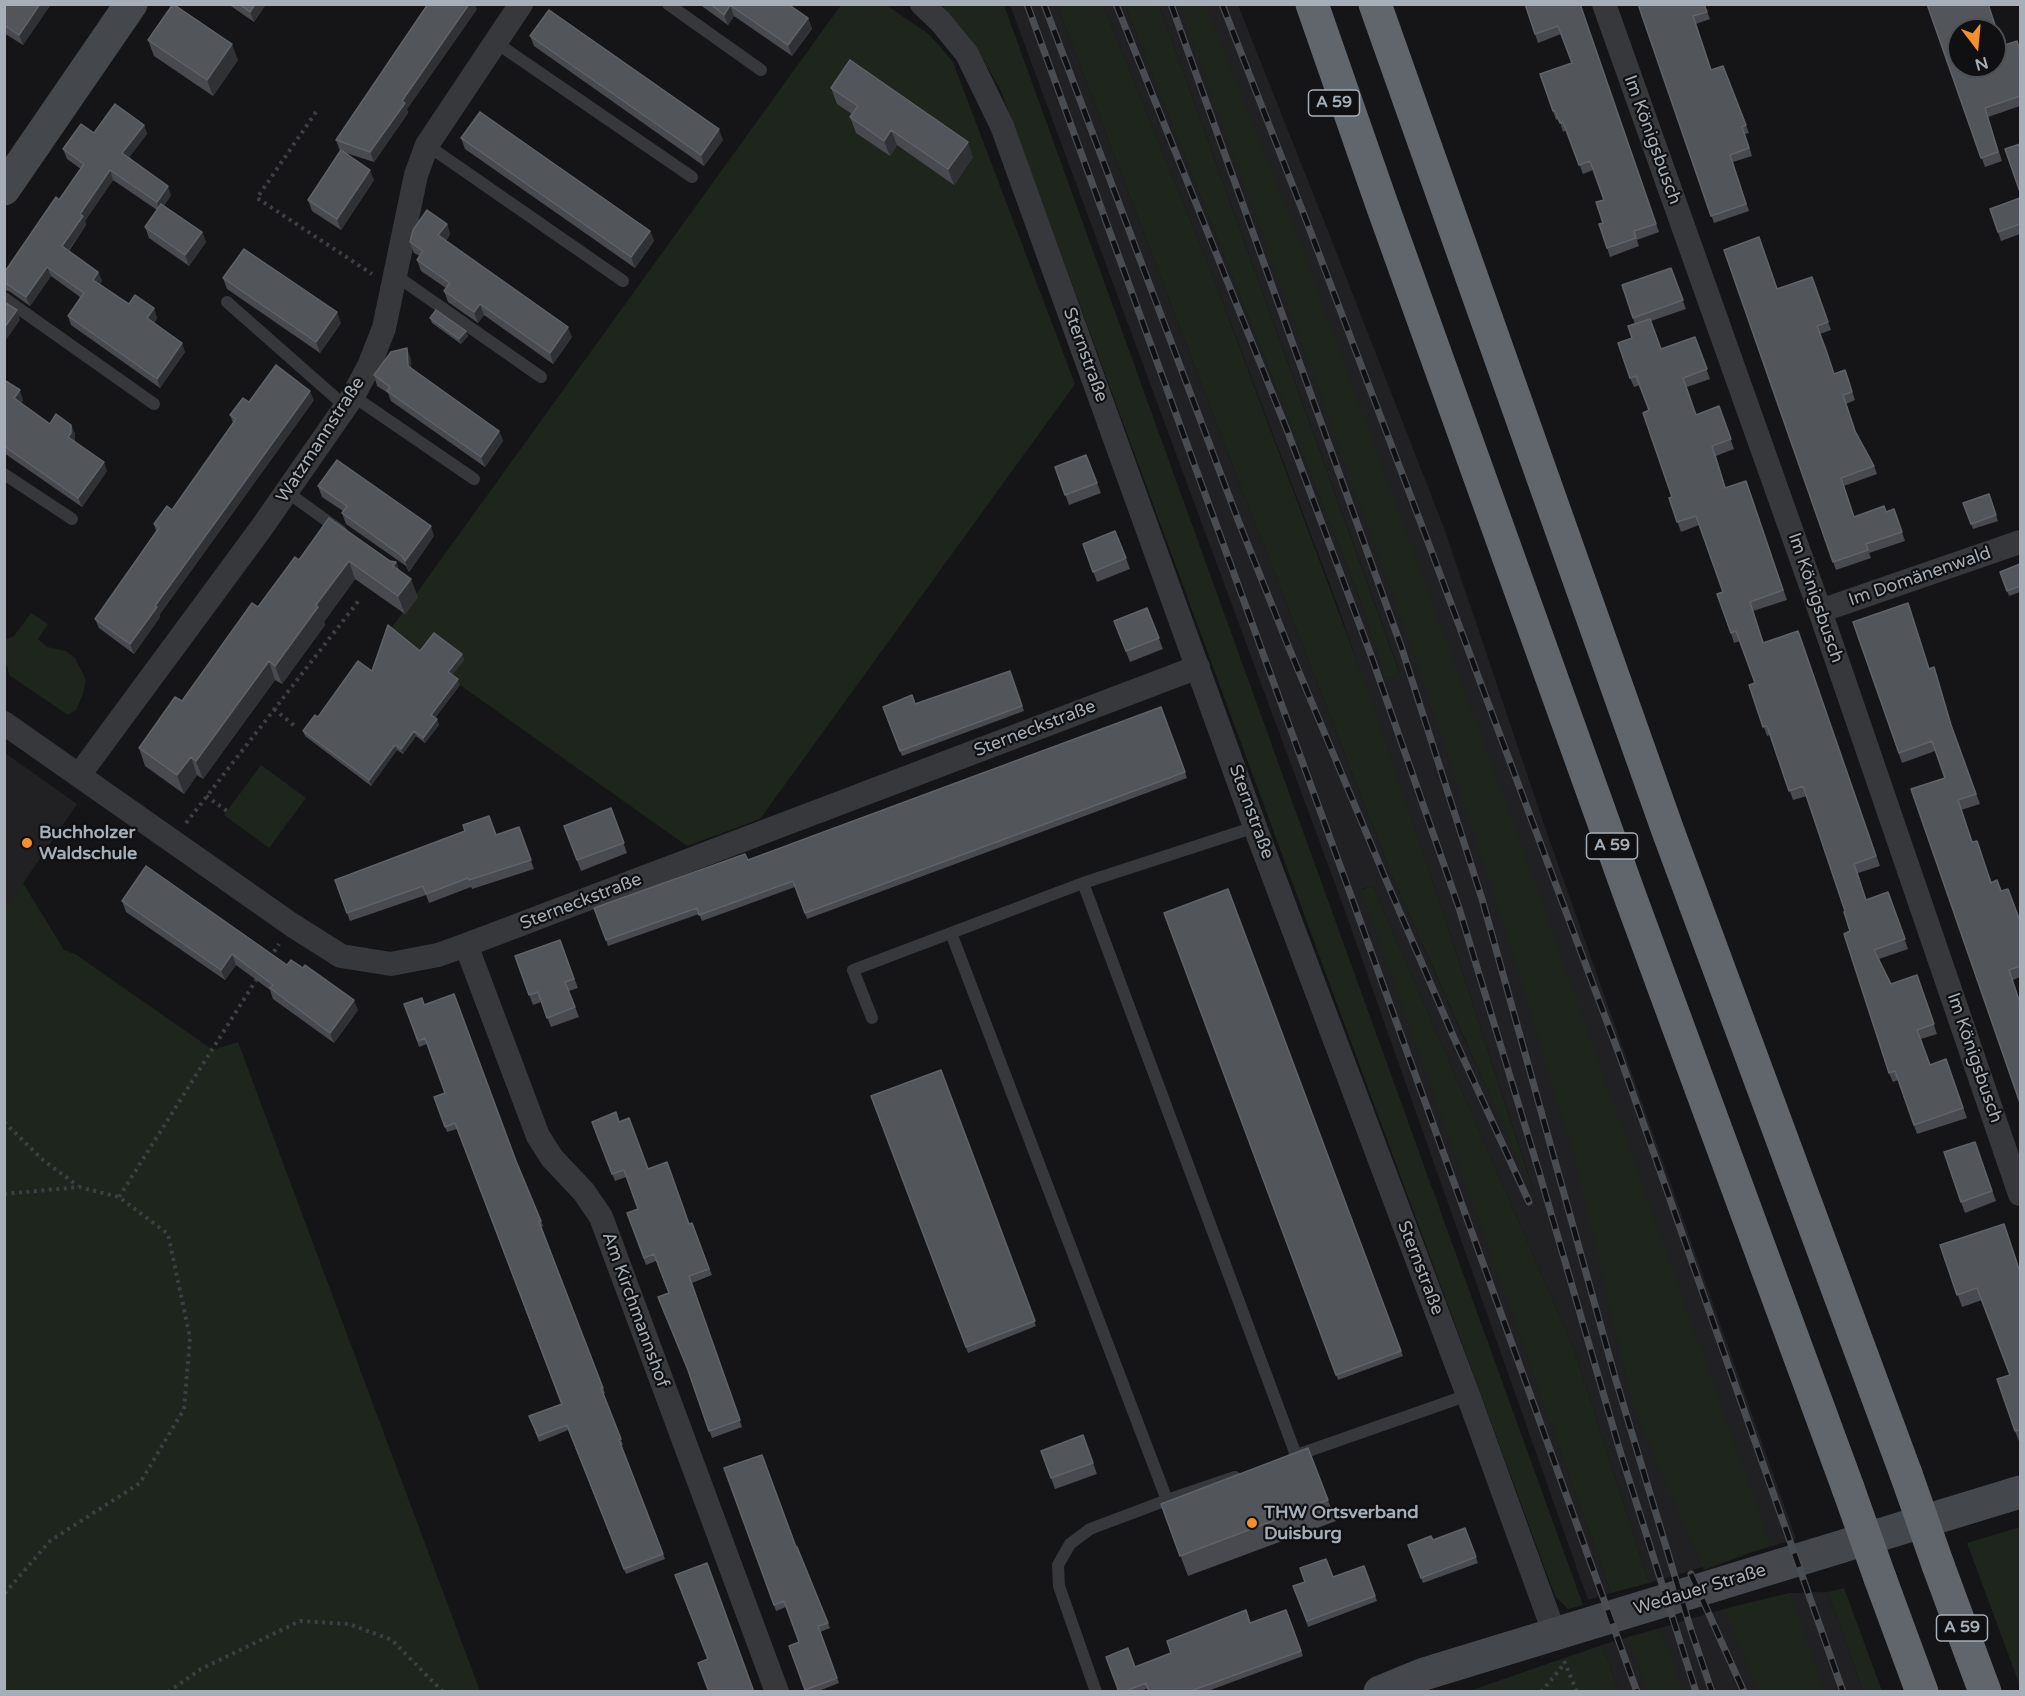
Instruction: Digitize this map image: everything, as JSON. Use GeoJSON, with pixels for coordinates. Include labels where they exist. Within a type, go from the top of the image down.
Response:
{"type":"FeatureCollection","features":[{"type":"Feature","properties":{"kind":"highway","name":"A 59"},"geometry":{"type":"LineString","coordinates":[[1287,4],[1380,202]]}},
{"type":"Feature","properties":{"kind":"highway","name":"A 59"},"geometry":{"type":"LineString","coordinates":[[1312,4],[1380,202],[1626,885],[1922,1692]]}},
{"type":"Feature","properties":{"kind":"highway","name":"A 59"},"geometry":{"type":"LineString","coordinates":[[1376,4],[1668,831],[1985,1692]]}},
{"type":"Feature","properties":{"kind":"street"},"geometry":{"type":"LineString","coordinates":[[4,189],[131,4]]}},
{"type":"Feature","properties":{"kind":"street","name":"Watzmannstraße"},"geometry":{"type":"LineString","coordinates":[[79,775],[287,492],[349,402],[369,366],[384,328],[416,175],[427,145],[521,4]]}},
{"type":"Feature","properties":{"kind":"street","name":"Sternstraße"},"geometry":{"type":"LineString","coordinates":[[922,4],[940,21],[967,54],[1002,126],[1256,827],[1468,1395],[1560,1649]]}},
{"type":"Feature","properties":{"kind":"street","name":"Im Königsbusch"},"geometry":{"type":"LineString","coordinates":[[1604,4],[1820,611],[2020,1194]]}},
{"type":"Feature","properties":{"kind":"street","name":"Im Domänenwald"},"geometry":{"type":"LineString","coordinates":[[1820,611],[2020,542]]}},
{"type":"Feature","properties":{"kind":"street","name":"Sterneckstraße"},"geometry":{"type":"LineString","coordinates":[[4,723],[292,925],[341,956],[391,964],[438,955],[466,945],[1198,667]]}},
{"type":"Feature","properties":{"kind":"street","name":"Am Kirchmannshof"},"geometry":{"type":"LineString","coordinates":[[466,945],[538,1136],[552,1158],[584,1192],[601,1217],[777,1692]]}},
{"type":"Feature","properties":{"kind":"street","name":"Wedauer Straße"},"geometry":{"type":"LineString","coordinates":[[1380,1692],[1424,1674],[1560,1649],[2020,1492]]}},
{"type":"Feature","properties":{"kind":"lane"},"geometry":{"type":"LineString","coordinates":[[668,4],[761,70]]}},
{"type":"Feature","properties":{"kind":"lane"},"geometry":{"type":"LineString","coordinates":[[495,42],[692,177]]}},
{"type":"Feature","properties":{"kind":"lane"},"geometry":{"type":"LineString","coordinates":[[427,145],[623,281]]}},
{"type":"Feature","properties":{"kind":"lane"},"geometry":{"type":"LineString","coordinates":[[394,281],[541,377]]}},
{"type":"Feature","properties":{"kind":"lane"},"geometry":{"type":"LineString","coordinates":[[4,298],[154,404]]}},
{"type":"Feature","properties":{"kind":"lane"},"geometry":{"type":"LineString","coordinates":[[227,302],[349,402],[474,479]]}},
{"type":"Feature","properties":{"kind":"lane"},"geometry":{"type":"LineString","coordinates":[[4,474],[72,519]]}},
{"type":"Feature","properties":{"kind":"lane"},"geometry":{"type":"LineString","coordinates":[[287,492],[353,540]]}},
{"type":"Feature","properties":{"kind":"lane"},"geometry":{"type":"LineString","coordinates":[[872,1018],[853,970],[1083,883],[1256,827]]}},
{"type":"Feature","properties":{"kind":"lane"},"geometry":{"type":"LineString","coordinates":[[1083,883],[1291,1457],[1468,1395]]}},
{"type":"Feature","properties":{"kind":"lane"},"geometry":{"type":"LineString","coordinates":[[951,933],[1167,1500]]}},
{"type":"Feature","properties":{"kind":"lane"},"geometry":{"type":"LineString","coordinates":[[1096,1692],[1059,1586],[1058,1565],[1070,1544],[1090,1529],[1242,1474]]}},
{"type":"Feature","properties":{"kind":"path"},"geometry":{"type":"LineString","coordinates":[[316,112],[257,198],[394,281]]}},
{"type":"Feature","properties":{"kind":"path"},"geometry":{"type":"LineString","coordinates":[[172,840],[360,599]]}},
{"type":"Feature","properties":{"kind":"path"},"geometry":{"type":"LineString","coordinates":[[274,709],[297,727]]}},
{"type":"Feature","properties":{"kind":"path"},"geometry":{"type":"LineString","coordinates":[[206,796],[227,811]]}},
{"type":"Feature","properties":{"kind":"path"},"geometry":{"type":"LineString","coordinates":[[270,958],[292,925]]}},
{"type":"Feature","properties":{"kind":"path"},"geometry":{"type":"LineString","coordinates":[[119,1197],[264,968]]}},
{"type":"Feature","properties":{"kind":"path"},"geometry":{"type":"LineString","coordinates":[[4,1122],[43,1160],[80,1187]]}},
{"type":"Feature","properties":{"kind":"path"},"geometry":{"type":"LineString","coordinates":[[4,1194],[80,1187],[119,1197],[168,1234],[190,1338],[184,1409],[140,1484],[50,1541],[4,1594]]}},
{"type":"Feature","properties":{"kind":"path"},"geometry":{"type":"LineString","coordinates":[[168,1692],[201,1669],[300,1622],[349,1624],[392,1640],[444,1692]]}},
{"type":"Feature","properties":{"kind":"path"},"geometry":{"type":"LineString","coordinates":[[1541,1692],[1560,1649]]}},
{"type":"Feature","properties":{"kind":"shaded area"},"geometry":{"type":"Polygon","coordinates":[[[841,5],[886,5],[930,35],[953,62],[1075,384],[760,819],[687,846],[460,685],[390,630],[841,5]]]}},
{"type":"Feature","properties":{"kind":"shaded area"},"geometry":{"type":"Polygon","coordinates":[[[944,5],[1004,5],[1583,1605],[1568,1609],[1555,1596],[1001,91],[979,52],[944,5]]]}},
{"type":"Feature","properties":{"kind":"shaded area"},"geometry":{"type":"Polygon","coordinates":[[[1010,5],[1057,5],[1393,878],[1534,1192],[1442,909],[1338,606],[1211,271],[1103,5],[1125,5],[1359,597],[1385,678],[1400,673],[1159,5],[1238,5],[1444,528],[1546,830],[1796,1539],[1649,1583],[1574,1349],[1373,886],[1362,889],[1611,1593],[1588,1600],[1340,897],[1010,5]]]}},
{"type":"Feature","properties":{"kind":"shaded area"},"geometry":{"type":"Polygon","coordinates":[[[1057,5],[1103,5],[1211,271],[1366,685],[1442,909],[1536,1199],[1393,878],[1057,5]]]}},
{"type":"Feature","properties":{"kind":"shaded area"},"geometry":{"type":"Polygon","coordinates":[[[1125,5],[1159,5],[1400,674],[1385,678],[1359,597],[1125,5]]]}},
{"type":"Feature","properties":{"kind":"shaded area"},"geometry":{"type":"Polygon","coordinates":[[[1179,5],[1206,5],[1301,246],[1519,838],[1771,1545],[1704,1570],[1634,1410],[1575,1160],[1494,893],[1419,668],[1179,5]]]}},
{"type":"Feature","properties":{"kind":"shaded area"},"geometry":{"type":"Polygon","coordinates":[[[31,613],[48,624],[38,639],[47,647],[66,651],[75,658],[86,680],[76,710],[68,715],[9,675],[7,665],[5,665],[5,640],[14,636],[31,613]]]}},
{"type":"Feature","properties":{"kind":"shaded area","name":"Buchholzer Waldschule"},"geometry":{"type":"Polygon","coordinates":[[[5,753],[77,804],[5,910],[5,753]]]}},
{"type":"Feature","properties":{"kind":"shaded area"},"geometry":{"type":"Polygon","coordinates":[[[261,765],[306,798],[269,848],[224,815],[261,765]]]}},
{"type":"Feature","properties":{"kind":"shaded area"},"geometry":{"type":"Polygon","coordinates":[[[23,883],[64,950],[75,954],[213,1050],[238,1042],[480,1691],[5,1691],[4,910],[23,883]]]}},
{"type":"Feature","properties":{"kind":"shaded area"},"geometry":{"type":"Polygon","coordinates":[[[1373,886],[1574,1349],[1649,1583],[1611,1593],[1361,890],[1373,886]]]}},
{"type":"Feature","properties":{"kind":"shaded area"},"geometry":{"type":"Polygon","coordinates":[[[2020,1527],[2020,1686],[1967,1543],[2020,1527]]]}},
{"type":"Feature","properties":{"kind":"shaded area"},"geometry":{"type":"Polygon","coordinates":[[[1844,1588],[1882,1691],[1863,1691],[1828,1592],[1844,1588]]]}},
{"type":"Feature","properties":{"kind":"shaded area"},"geometry":{"type":"Polygon","coordinates":[[[1828,1592],[1863,1691],[1619,1691],[1602,1645],[1724,1609],[1790,1593],[1828,1592]]]}},
{"type":"Feature","properties":{"kind":"shaded area"},"geometry":{"type":"Polygon","coordinates":[[[1790,1593],[1825,1691],[1759,1691],[1724,1609],[1790,1593]]]}},
{"type":"Feature","properties":{"kind":"shaded area"},"geometry":{"type":"Polygon","coordinates":[[[1660,1629],[1683,1691],[1647,1691],[1627,1637],[1660,1629]]]}},
{"type":"Feature","properties":{"kind":"shaded area"},"geometry":{"type":"Polygon","coordinates":[[[1602,1645],[1619,1691],[1469,1691],[1602,1645]]]}},
{"type":"Feature","properties":{"kind":"building"},"geometry":{"type":"Polygon","coordinates":[[[4,4],[40,4],[19,35],[4,25],[4,4]]]}},
{"type":"Feature","properties":{"kind":"building"},"geometry":{"type":"Polygon","coordinates":[[[173,4],[232,44],[207,80],[148,40],[173,4]]]}},
{"type":"Feature","properties":{"kind":"building"},"geometry":{"type":"Polygon","coordinates":[[[239,4],[255,4],[250,12],[239,4]]]}},
{"type":"Feature","properties":{"kind":"building"},"geometry":{"type":"Polygon","coordinates":[[[428,4],[469,4],[402,101],[405,103],[370,152],[336,140],[428,4]]]}},
{"type":"Feature","properties":{"kind":"building"},"geometry":{"type":"Polygon","coordinates":[[[710,4],[788,4],[808,18],[788,45],[730,5],[724,15],[710,4]]]}},
{"type":"Feature","properties":{"kind":"building"},"geometry":{"type":"Polygon","coordinates":[[[1525,4],[1580,4],[1656,224],[1634,231],[1636,238],[1607,248],[1599,224],[1603,223],[1596,202],[1604,200],[1590,161],[1579,165],[1563,122],[1560,123],[1553,111],[1540,74],[1572,63],[1558,26],[1535,34],[1525,4]]]}},
{"type":"Feature","properties":{"kind":"building"},"geometry":{"type":"Polygon","coordinates":[[[1638,4],[1704,4],[1707,12],[1693,16],[1711,70],[1723,66],[1746,125],[1742,127],[1749,148],[1730,155],[1746,204],[1711,216],[1638,4]]]}},
{"type":"Feature","properties":{"kind":"building"},"geometry":{"type":"Polygon","coordinates":[[[1927,4],[1988,4],[1993,18],[1947,18],[1947,61],[1927,4]]]}},
{"type":"Feature","properties":{"kind":"building"},"geometry":{"type":"Polygon","coordinates":[[[549,10],[719,129],[701,155],[530,36],[549,10]]]}},
{"type":"Feature","properties":{"kind":"building"},"geometry":{"type":"Polygon","coordinates":[[[2017,41],[2020,51],[2020,96],[1985,108],[1998,152],[1981,158],[1953,78],[2007,78],[2007,44],[2017,41]]]}},
{"type":"Feature","properties":{"kind":"building"},"geometry":{"type":"Polygon","coordinates":[[[850,60],[968,142],[948,169],[891,130],[884,141],[850,117],[858,106],[831,88],[850,60]]]}},
{"type":"Feature","properties":{"kind":"building"},"geometry":{"type":"Polygon","coordinates":[[[115,104],[144,125],[122,153],[168,186],[157,202],[110,170],[80,214],[83,216],[62,246],[98,272],[93,280],[129,304],[135,295],[154,308],[147,318],[182,343],[157,379],[68,316],[84,293],[47,267],[26,297],[4,282],[4,273],[56,197],[59,200],[84,164],[63,149],[81,124],[94,133],[115,104]]]}},
{"type":"Feature","properties":{"kind":"building"},"geometry":{"type":"Polygon","coordinates":[[[480,112],[650,231],[631,257],[461,138],[480,112]]]}},
{"type":"Feature","properties":{"kind":"building"},"geometry":{"type":"Polygon","coordinates":[[[2020,144],[2020,192],[2005,149],[2020,144]]]}},
{"type":"Feature","properties":{"kind":"building"},"geometry":{"type":"Polygon","coordinates":[[[341,150],[370,170],[337,219],[308,200],[341,150]]]}},
{"type":"Feature","properties":{"kind":"building"},"geometry":{"type":"Polygon","coordinates":[[[2020,198],[2020,224],[1998,232],[1990,209],[2020,198]]]}},
{"type":"Feature","properties":{"kind":"building"},"geometry":{"type":"Polygon","coordinates":[[[161,204],[202,232],[185,255],[145,227],[161,204]]]}},
{"type":"Feature","properties":{"kind":"building"},"geometry":{"type":"Polygon","coordinates":[[[427,210],[447,224],[438,235],[568,327],[550,353],[480,304],[474,312],[444,291],[450,283],[417,260],[423,251],[410,242],[413,230],[427,210]]]}},
{"type":"Feature","properties":{"kind":"building"},"geometry":{"type":"Polygon","coordinates":[[[1759,237],[1777,289],[1812,277],[1828,322],[1817,326],[1834,374],[1845,370],[1852,392],[1843,395],[1855,431],[1874,466],[1841,478],[1854,517],[1884,506],[1886,512],[1894,509],[1902,532],[1866,544],[1868,550],[1833,562],[1724,250],[1759,237]]]}},
{"type":"Feature","properties":{"kind":"building"},"geometry":{"type":"Polygon","coordinates":[[[244,249],[337,312],[316,342],[223,278],[244,249]]]}},
{"type":"Feature","properties":{"kind":"building"},"geometry":{"type":"Polygon","coordinates":[[[1671,268],[1683,300],[1633,318],[1622,285],[1671,268]]]}},
{"type":"Feature","properties":{"kind":"building"},"geometry":{"type":"Polygon","coordinates":[[[4,302],[17,310],[4,328],[4,302]]]}},
{"type":"Feature","properties":{"kind":"building"},"geometry":{"type":"Polygon","coordinates":[[[436,310],[466,331],[459,339],[430,318],[436,310]]]}},
{"type":"Feature","properties":{"kind":"building"},"geometry":{"type":"Polygon","coordinates":[[[1650,319],[1661,349],[1695,337],[1707,369],[1683,378],[1696,415],[1719,406],[1731,439],[1712,446],[1725,488],[1746,481],[1783,590],[1750,602],[1763,643],[1798,631],[1876,856],[1854,864],[1866,900],[1888,892],[1905,939],[1874,950],[1891,984],[1917,975],[1934,1024],[1917,1030],[1930,1065],[1946,1059],[1963,1108],[1914,1125],[1895,1071],[1889,1073],[1844,934],[1850,931],[1845,911],[1803,786],[1789,791],[1767,726],[1763,727],[1749,685],[1755,683],[1736,631],[1731,633],[1717,594],[1723,592],[1696,516],[1677,522],[1669,498],[1672,497],[1643,413],[1649,410],[1636,376],[1630,378],[1618,343],[1632,338],[1628,326],[1650,319]]]}},
{"type":"Feature","properties":{"kind":"building"},"geometry":{"type":"Polygon","coordinates":[[[407,348],[408,366],[499,431],[481,457],[387,391],[390,387],[374,375],[391,352],[407,348]]]}},
{"type":"Feature","properties":{"kind":"building"},"geometry":{"type":"Polygon","coordinates":[[[276,365],[310,391],[130,644],[95,619],[159,528],[154,524],[167,506],[172,510],[236,419],[230,415],[243,398],[249,402],[276,365]]]}},
{"type":"Feature","properties":{"kind":"building"},"geometry":{"type":"Polygon","coordinates":[[[4,380],[20,390],[14,398],[50,424],[56,414],[71,425],[71,433],[68,437],[104,462],[78,498],[4,446],[4,380]]]}},
{"type":"Feature","properties":{"kind":"building"},"geometry":{"type":"Polygon","coordinates":[[[1086,455],[1097,483],[1065,495],[1055,467],[1086,455]]]}},
{"type":"Feature","properties":{"kind":"building"},"geometry":{"type":"Polygon","coordinates":[[[337,460],[431,526],[405,561],[402,556],[342,513],[347,506],[318,486],[337,460]]]}},
{"type":"Feature","properties":{"kind":"building"},"geometry":{"type":"Polygon","coordinates":[[[1989,494],[1996,515],[1971,524],[1963,503],[1989,494]]]}},
{"type":"Feature","properties":{"kind":"building"},"geometry":{"type":"Polygon","coordinates":[[[329,518],[390,561],[396,562],[393,566],[411,579],[398,596],[349,561],[275,666],[269,661],[196,761],[191,757],[177,775],[139,748],[175,697],[182,701],[252,603],[258,607],[295,557],[299,560],[329,518]]]}},
{"type":"Feature","properties":{"kind":"building"},"geometry":{"type":"Polygon","coordinates":[[[1115,531],[1126,558],[1093,572],[1083,544],[1115,531]]]}},
{"type":"Feature","properties":{"kind":"building"},"geometry":{"type":"Polygon","coordinates":[[[2020,564],[2020,586],[2007,591],[2000,572],[2020,564]]]}},
{"type":"Feature","properties":{"kind":"building"},"geometry":{"type":"Polygon","coordinates":[[[1908,603],[1929,669],[1934,667],[1951,725],[1976,794],[1958,800],[1972,842],[1977,841],[1991,883],[1997,880],[2001,891],[2008,889],[2020,921],[2020,966],[2009,970],[2020,1003],[2020,1103],[1911,789],[1945,778],[1932,741],[1899,753],[1853,622],[1908,603]]]}},
{"type":"Feature","properties":{"kind":"building"},"geometry":{"type":"Polygon","coordinates":[[[1147,608],[1159,638],[1126,651],[1114,621],[1147,608]]]}},
{"type":"Feature","properties":{"kind":"building"},"geometry":{"type":"Polygon","coordinates":[[[388,625],[420,651],[434,633],[462,654],[448,672],[458,679],[431,715],[437,719],[423,738],[414,731],[401,749],[395,745],[369,780],[303,731],[315,715],[318,717],[358,661],[372,671],[388,625]]]}},
{"type":"Feature","properties":{"kind":"building"},"geometry":{"type":"Polygon","coordinates":[[[1010,671],[1022,706],[900,751],[883,707],[912,695],[915,704],[1010,671]]]}},
{"type":"Feature","properties":{"kind":"building"},"geometry":{"type":"Polygon","coordinates":[[[1161,707],[1185,772],[805,913],[793,881],[699,915],[697,908],[606,940],[594,908],[745,854],[748,860],[1161,707]]]}},
{"type":"Feature","properties":{"kind":"building"},"geometry":{"type":"Polygon","coordinates":[[[611,808],[624,843],[577,860],[564,826],[611,808]]]}},
{"type":"Feature","properties":{"kind":"building"},"geometry":{"type":"Polygon","coordinates":[[[489,816],[496,835],[519,827],[531,860],[469,880],[468,878],[426,894],[423,886],[347,913],[335,880],[465,831],[463,825],[489,816]]]}},
{"type":"Feature","properties":{"kind":"building"},"geometry":{"type":"Polygon","coordinates":[[[146,866],[287,965],[291,960],[303,968],[305,965],[354,1000],[330,1033],[270,988],[273,985],[232,954],[221,970],[122,901],[146,866]]]}},
{"type":"Feature","properties":{"kind":"building"},"geometry":{"type":"Polygon","coordinates":[[[1228,889],[1401,1351],[1336,1375],[1164,913],[1228,889]]]}},
{"type":"Feature","properties":{"kind":"building"},"geometry":{"type":"Polygon","coordinates":[[[560,940],[574,979],[565,982],[575,1007],[547,1018],[538,992],[529,995],[515,956],[560,940]]]}},
{"type":"Feature","properties":{"kind":"building"},"geometry":{"type":"Polygon","coordinates":[[[454,994],[516,1161],[541,1221],[539,1222],[603,1388],[601,1388],[621,1439],[619,1440],[663,1554],[624,1569],[567,1425],[538,1436],[529,1416],[562,1404],[455,1123],[445,1127],[434,1097],[445,1093],[425,1038],[418,1041],[404,1004],[422,998],[424,1005],[454,994]]]}},
{"type":"Feature","properties":{"kind":"building"},"geometry":{"type":"Polygon","coordinates":[[[941,1070],[1035,1321],[966,1347],[871,1096],[941,1070]]]}},
{"type":"Feature","properties":{"kind":"building"},"geometry":{"type":"Polygon","coordinates":[[[616,1112],[619,1122],[629,1118],[648,1169],[667,1162],[689,1224],[692,1223],[709,1269],[689,1276],[740,1420],[709,1431],[688,1370],[658,1297],[669,1293],[654,1254],[644,1258],[627,1213],[638,1209],[624,1170],[612,1174],[592,1122],[616,1112]]]}},
{"type":"Feature","properties":{"kind":"building"},"geometry":{"type":"Polygon","coordinates":[[[1975,1142],[1992,1191],[1961,1202],[1944,1152],[1975,1142]]]}},
{"type":"Feature","properties":{"kind":"building"},"geometry":{"type":"Polygon","coordinates":[[[2004,1224],[2020,1272],[2020,1430],[2015,1431],[1997,1379],[2010,1375],[1977,1288],[1957,1295],[1940,1245],[2004,1224]]]}},
{"type":"Feature","properties":{"kind":"building"},"geometry":{"type":"Polygon","coordinates":[[[1083,1435],[1093,1463],[1051,1478],[1041,1451],[1083,1435]]]}},
{"type":"Feature","properties":{"kind":"building"},"geometry":{"type":"Polygon","coordinates":[[[1308,1448],[1328,1500],[1180,1556],[1161,1504],[1308,1448]]]}},
{"type":"Feature","properties":{"kind":"building"},"geometry":{"type":"Polygon","coordinates":[[[762,1455],[796,1547],[828,1623],[818,1626],[837,1678],[805,1690],[789,1646],[799,1642],[784,1601],[774,1605],[724,1468],[762,1455]]]}},
{"type":"Feature","properties":{"kind":"building"},"geometry":{"type":"Polygon","coordinates":[[[1465,1528],[1476,1557],[1421,1578],[1408,1545],[1431,1536],[1433,1540],[1465,1528]]]}},
{"type":"Feature","properties":{"kind":"building"},"geometry":{"type":"Polygon","coordinates":[[[1326,1559],[1333,1577],[1364,1566],[1375,1596],[1307,1621],[1293,1586],[1305,1582],[1300,1568],[1326,1559]]]}},
{"type":"Feature","properties":{"kind":"building"},"geometry":{"type":"Polygon","coordinates":[[[707,1563],[754,1692],[709,1692],[698,1663],[708,1659],[675,1575],[707,1563]]]}},
{"type":"Feature","properties":{"kind":"building"},"geometry":{"type":"Polygon","coordinates":[[[1246,1610],[1250,1623],[1286,1610],[1301,1651],[1188,1692],[1149,1692],[1146,1683],[1119,1692],[1106,1657],[1128,1648],[1135,1667],[1171,1653],[1167,1641],[1246,1610]]]}},
{"type":"Feature","properties":{"kind":"railway"},"geometry":{"type":"LineString","coordinates":[[1027,4],[1637,1692]]}},
{"type":"Feature","properties":{"kind":"railway"},"geometry":{"type":"LineString","coordinates":[[1044,4],[1238,520],[1289,648],[1454,1038],[1529,1202]]}},
{"type":"Feature","properties":{"kind":"railway"},"geometry":{"type":"LineString","coordinates":[[1116,4],[1287,430],[1372,658],[1459,908],[1620,1451],[1696,1692]]}},
{"type":"Feature","properties":{"kind":"railway"},"geometry":{"type":"LineString","coordinates":[[1171,4],[1401,646],[1482,899],[1615,1377],[1691,1630],[1712,1692]]}},
{"type":"Feature","properties":{"kind":"railway"},"geometry":{"type":"LineString","coordinates":[[1222,4],[1425,534],[1619,1054],[1843,1692]]}},
{"type":"Feature","properties":{"kind":"railway"},"geometry":{"type":"LineString","coordinates":[[1691,1574],[1744,1692]]}},
{"type":"Feature","properties":{"kind":"place","name":"Buchholzer Waldschule"},"geometry":{"type":"Point","coordinates":[27,843]}},
{"type":"Feature","properties":{"kind":"place","name":"THW Ortsverband Duisburg"},"geometry":{"type":"Point","coordinates":[1252,1523]}}]}
